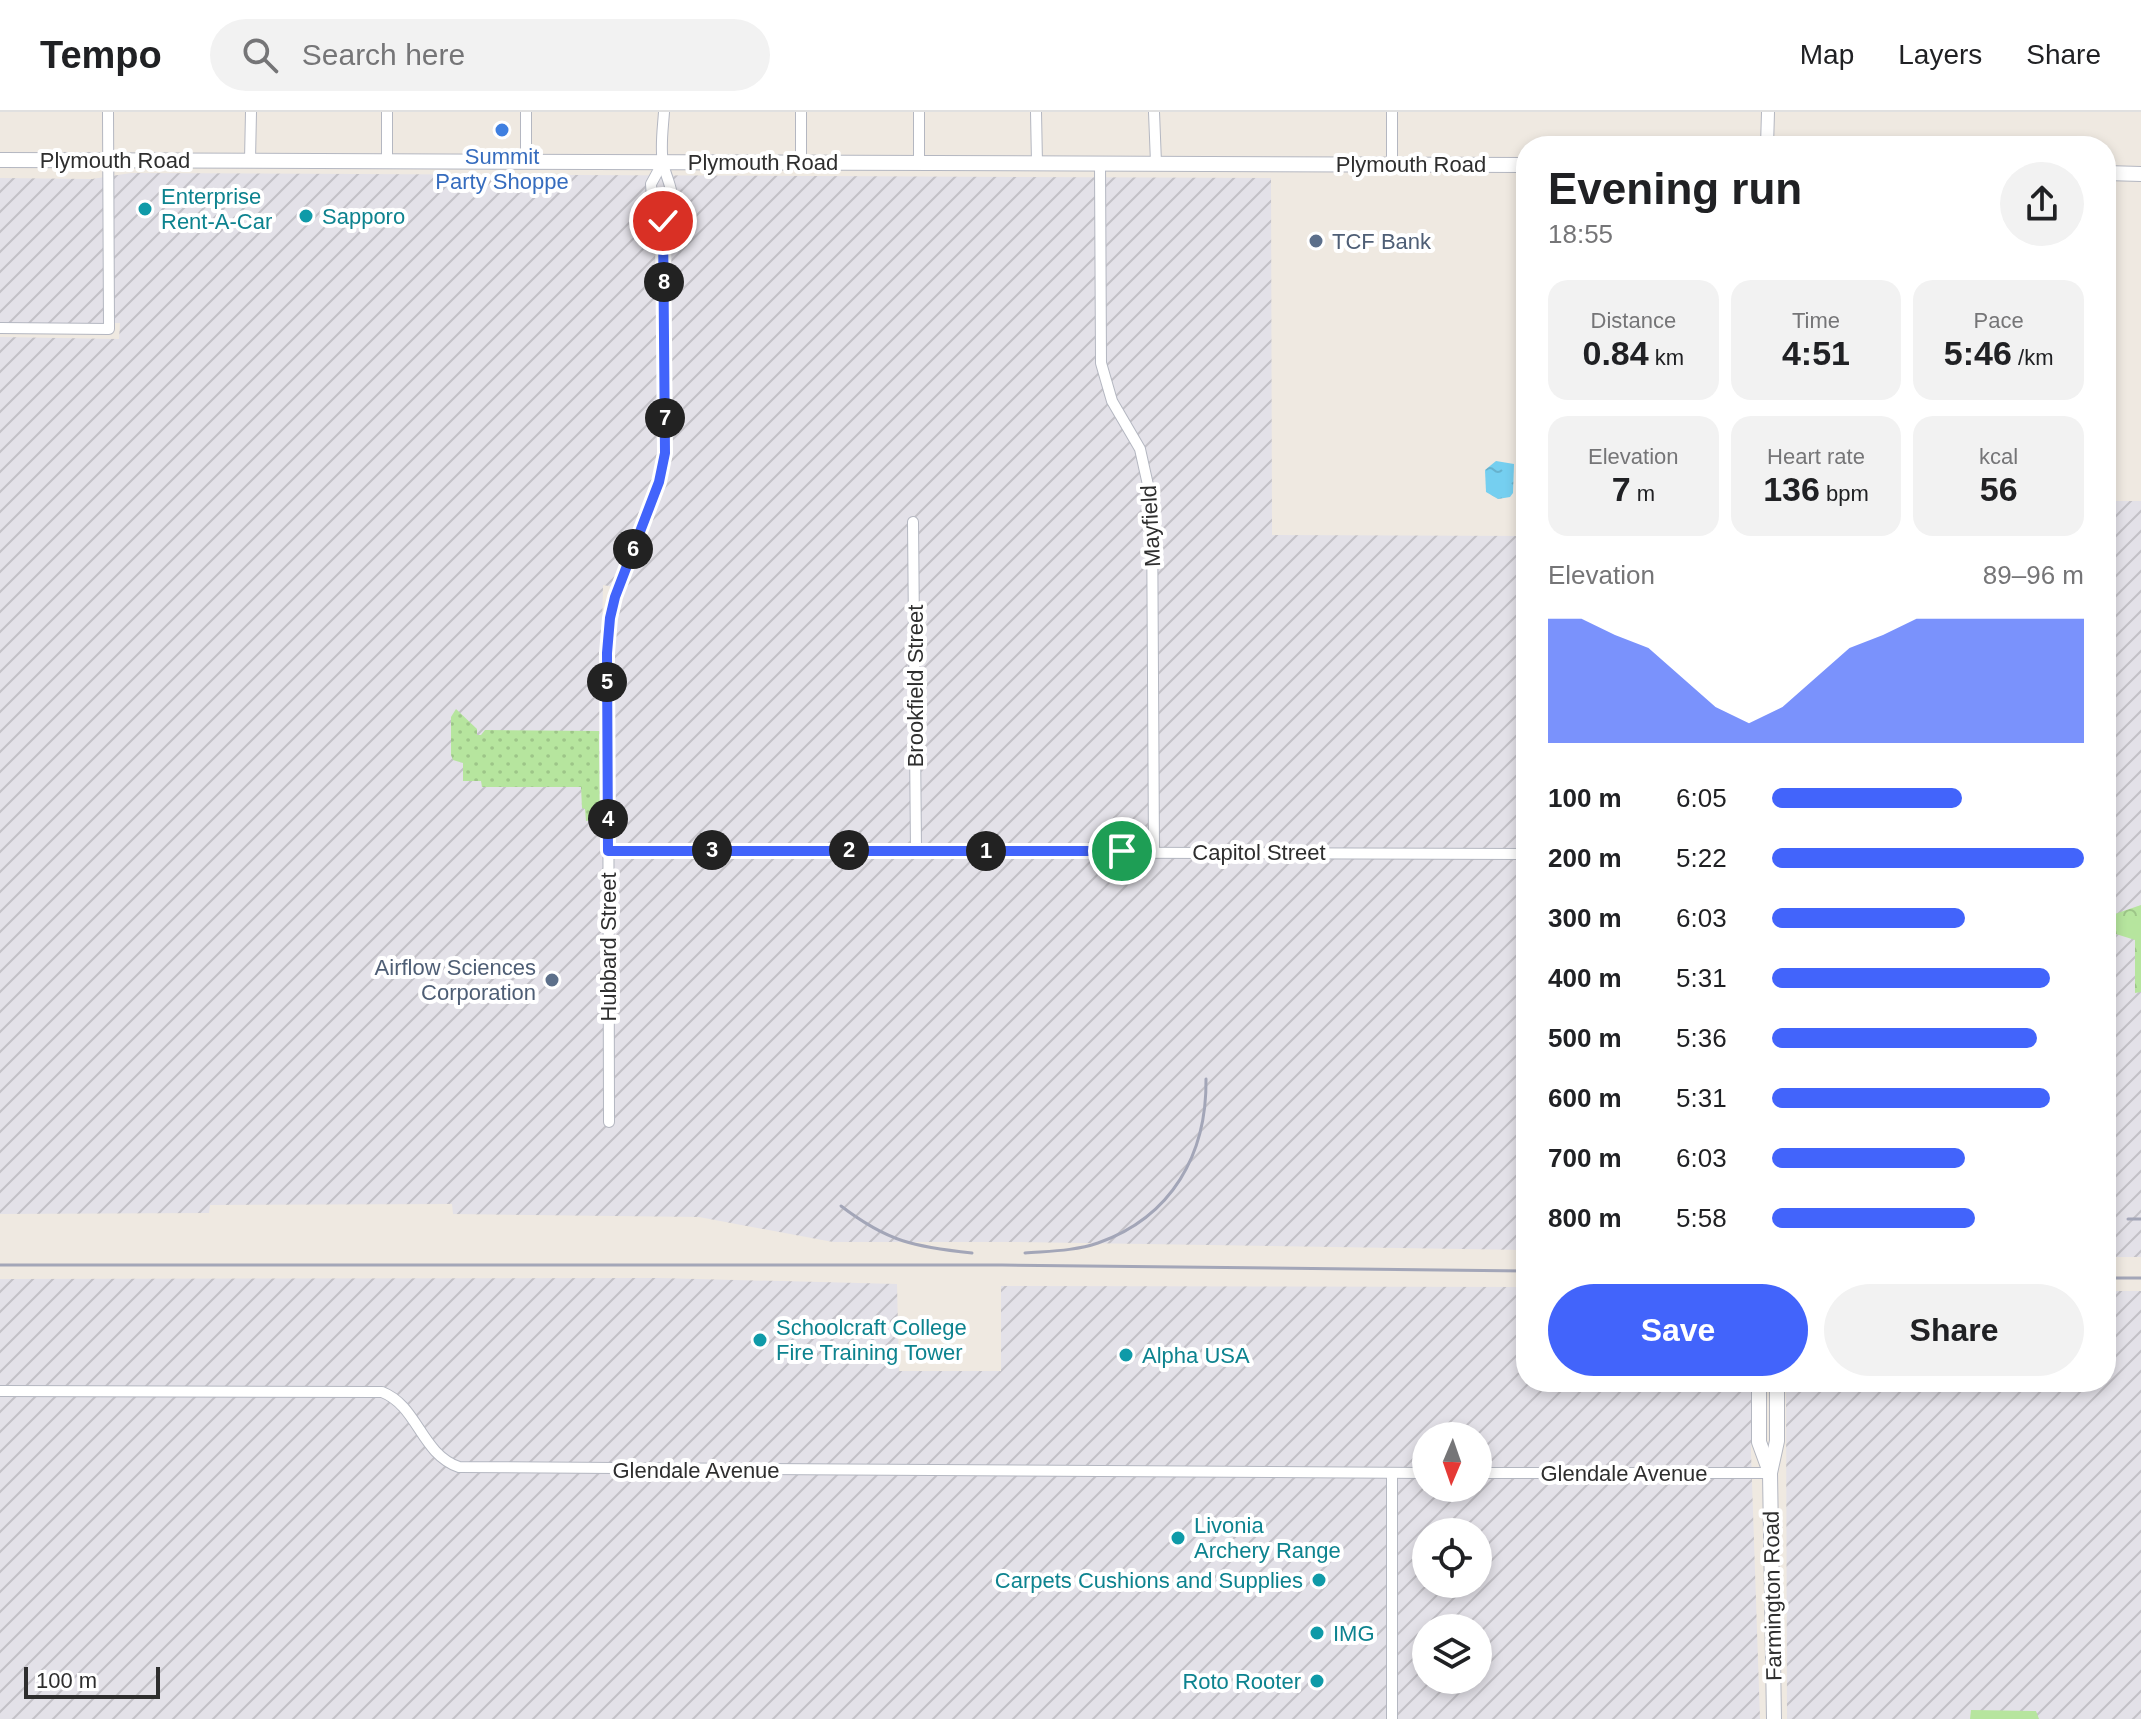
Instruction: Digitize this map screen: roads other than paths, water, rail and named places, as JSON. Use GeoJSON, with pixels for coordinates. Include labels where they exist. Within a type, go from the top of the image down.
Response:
{"type":"FeatureCollection","features":[{"type":"Feature","properties":{"kind":"main road","name":"Plymouth Road"},"geometry":{"type":"LineString","coordinates":[[0,160],[1516,165]]}},
{"type":"Feature","properties":{"kind":"main road"},"geometry":{"type":"LineString","coordinates":[[2116,173],[2141,174]]}},
{"type":"Feature","properties":{"kind":"main road","name":"Farmington Road"},"geometry":{"type":"LineString","coordinates":[[1759,1392],[1759,1442],[1770,1473]]}},
{"type":"Feature","properties":{"kind":"main road","name":"Farmington Road"},"geometry":{"type":"LineString","coordinates":[[1774,1719],[1770,1473],[1777,1441],[1777,1392]]}},
{"type":"Feature","properties":{"kind":"street"},"geometry":{"type":"LineString","coordinates":[[0,328],[109,329],[108,112]]}},
{"type":"Feature","properties":{"kind":"street"},"geometry":{"type":"LineString","coordinates":[[250,160],[251,112]]}},
{"type":"Feature","properties":{"kind":"street"},"geometry":{"type":"LineString","coordinates":[[387,112],[387,161]]}},
{"type":"Feature","properties":{"kind":"street"},"geometry":{"type":"LineString","coordinates":[[526,112],[526,161]]}},
{"type":"Feature","properties":{"kind":"street"},"geometry":{"type":"LineString","coordinates":[[663,162],[651,184],[653,212],[663,221],[671,211],[672,186],[663,162],[664,112]]}},
{"type":"Feature","properties":{"kind":"street"},"geometry":{"type":"LineString","coordinates":[[801,112],[801,162]]}},
{"type":"Feature","properties":{"kind":"street"},"geometry":{"type":"LineString","coordinates":[[919,112],[919,162]]}},
{"type":"Feature","properties":{"kind":"street"},"geometry":{"type":"LineString","coordinates":[[1036,112],[1037,163]]}},
{"type":"Feature","properties":{"kind":"street"},"geometry":{"type":"LineString","coordinates":[[1154,112],[1156,163]]}},
{"type":"Feature","properties":{"kind":"street"},"geometry":{"type":"LineString","coordinates":[[1392,112],[1392,164]]}},
{"type":"Feature","properties":{"kind":"street"},"geometry":{"type":"LineString","coordinates":[[1767,136],[1768,112]]}},
{"type":"Feature","properties":{"kind":"street","name":"Mayfield"},"geometry":{"type":"LineString","coordinates":[[1100,163],[1101,363],[1112,401],[1140,449],[1152,503],[1154,852]]}},
{"type":"Feature","properties":{"kind":"street","name":"Hubbard Street"},"geometry":{"type":"LineString","coordinates":[[609,1122],[608,636],[615,597],[659,482],[665,453],[663,221]]}},
{"type":"Feature","properties":{"kind":"street","name":"Brookfield Street"},"geometry":{"type":"LineString","coordinates":[[913,522],[916,850]]}},
{"type":"Feature","properties":{"kind":"street","name":"Capitol Street"},"geometry":{"type":"LineString","coordinates":[[608,851],[1516,854]]}},
{"type":"Feature","properties":{"kind":"street","name":"Glendale Avenue"},"geometry":{"type":"LineString","coordinates":[[0,1391],[382,1392],[399,1403],[442,1459],[459,1467],[1412,1473]]}},
{"type":"Feature","properties":{"kind":"street"},"geometry":{"type":"LineString","coordinates":[[1392,1473],[1392,1719]]}},
{"type":"Feature","properties":{"kind":"street","name":"Glendale Avenue"},"geometry":{"type":"LineString","coordinates":[[1492,1473],[1770,1473]]}},
{"type":"Feature","properties":{"kind":"water"},"geometry":{"type":"Polygon","coordinates":[[[1496,461],[1514,464],[1513,493],[1510,497],[1498,499],[1486,492],[1485,470],[1496,461]]]}},
{"type":"Feature","properties":{"kind":"railway"},"geometry":{"type":"LineString","coordinates":[[1025,1253],[1098,1243],[1124,1232],[1165,1199],[1192,1157],[1205,1107],[1206,1079]]}},
{"type":"Feature","properties":{"kind":"railway"},"geometry":{"type":"LineString","coordinates":[[841,1206],[873,1228],[903,1241],[972,1253]]}},
{"type":"Feature","properties":{"kind":"railway"},"geometry":{"type":"LineString","coordinates":[[2128,1219],[2141,1219]]}},
{"type":"Feature","properties":{"kind":"railway"},"geometry":{"type":"LineString","coordinates":[[0,1265],[1002,1265],[1516,1271]]}},
{"type":"Feature","properties":{"kind":"railway"},"geometry":{"type":"LineString","coordinates":[[2116,1278],[2141,1278]]}},
{"type":"Feature","properties":{"kind":"place","name":"Summit Party Shoppe"},"geometry":{"type":"Point","coordinates":[502,130]}},
{"type":"Feature","properties":{"kind":"place","name":"Enterprise Rent-A-Car"},"geometry":{"type":"Point","coordinates":[145,209]}},
{"type":"Feature","properties":{"kind":"place","name":"Sapporo"},"geometry":{"type":"Point","coordinates":[306,216]}},
{"type":"Feature","properties":{"kind":"place","name":"TCF Bank"},"geometry":{"type":"Point","coordinates":[1316,241]}},
{"type":"Feature","properties":{"kind":"place","name":"Airflow Sciences Corporation"},"geometry":{"type":"Point","coordinates":[552,980]}},
{"type":"Feature","properties":{"kind":"place","name":"Schoolcraft College Fire Training Tower"},"geometry":{"type":"Point","coordinates":[760,1340]}},
{"type":"Feature","properties":{"kind":"place","name":"Alpha USA"},"geometry":{"type":"Point","coordinates":[1126,1355]}},
{"type":"Feature","properties":{"kind":"place","name":"Livonia Archery Range"},"geometry":{"type":"Point","coordinates":[1178,1538]}},
{"type":"Feature","properties":{"kind":"place","name":"Carpets Cushions and Supplies"},"geometry":{"type":"Point","coordinates":[1319,1580]}},
{"type":"Feature","properties":{"kind":"place","name":"IMG"},"geometry":{"type":"Point","coordinates":[1317,1633]}},
{"type":"Feature","properties":{"kind":"place","name":"Roto Rooter"},"geometry":{"type":"Point","coordinates":[1317,1681]}}]}
